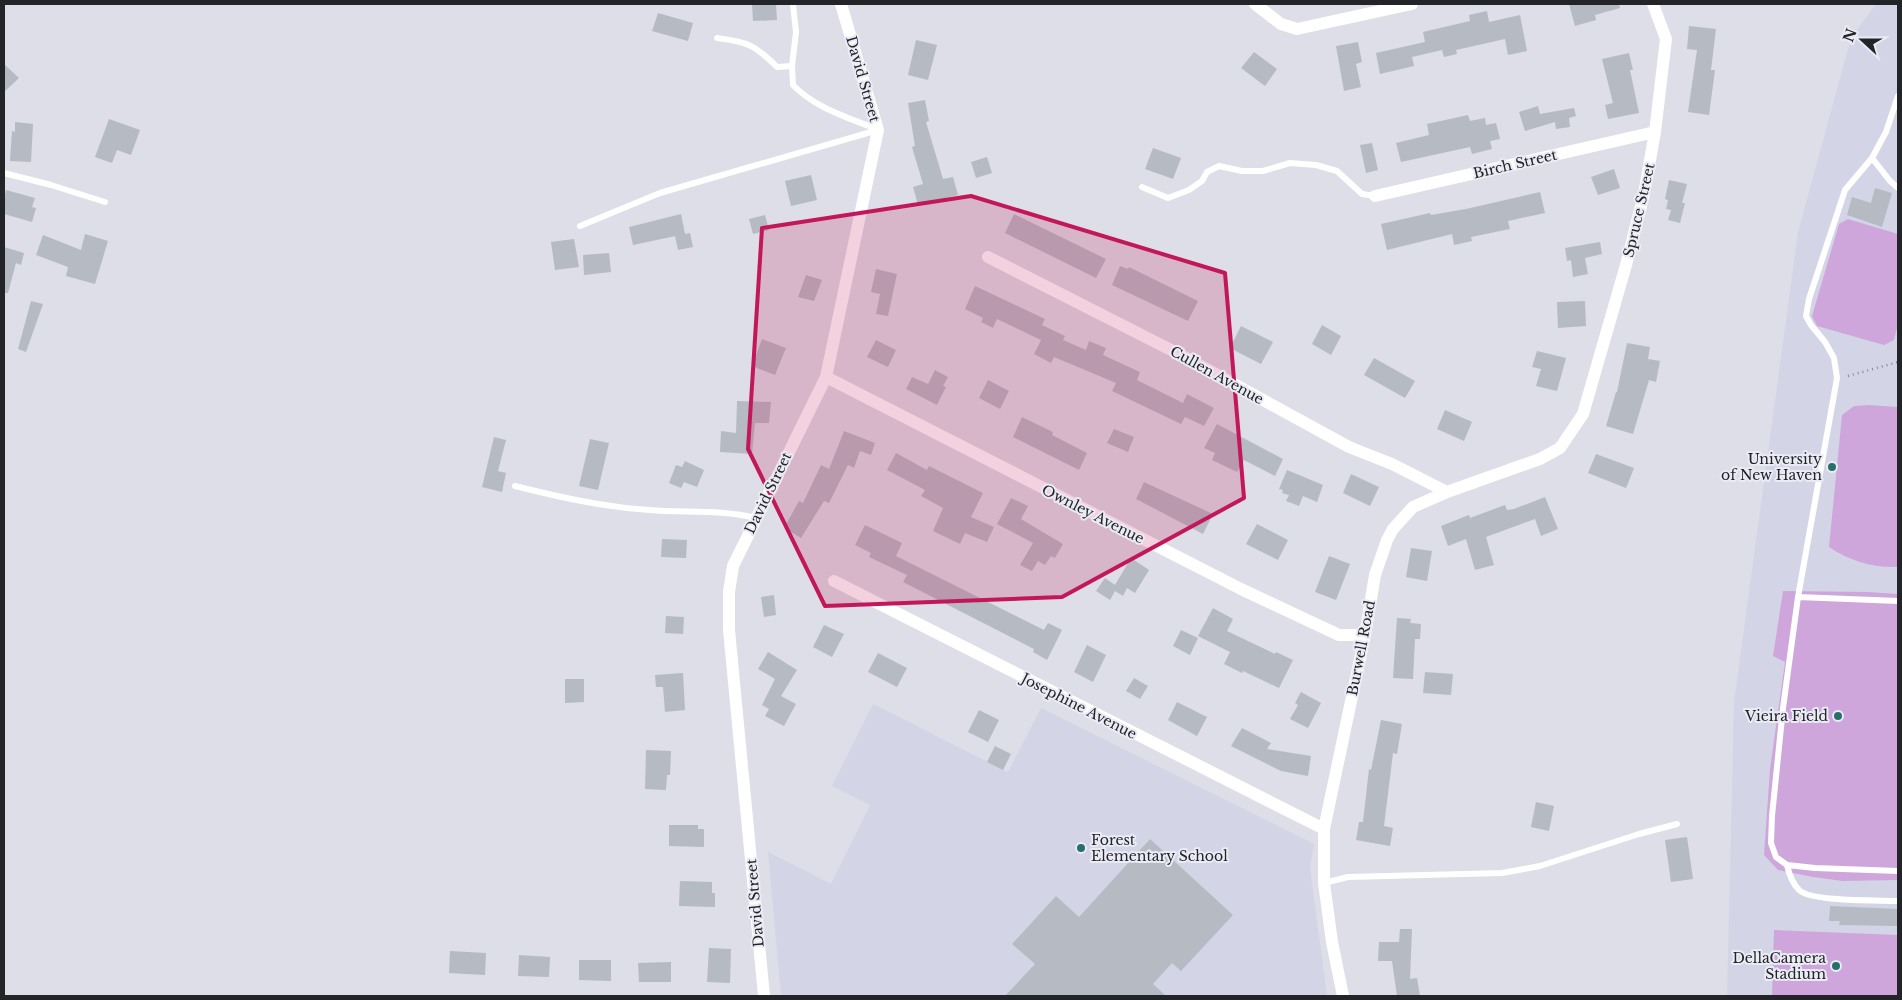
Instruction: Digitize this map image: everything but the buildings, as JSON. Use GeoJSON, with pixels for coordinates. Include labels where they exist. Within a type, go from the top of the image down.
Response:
{"type":"FeatureCollection","features":[{"type":"Feature","properties":{"kind":"street","name":"David Street"},"geometry":{"type":"LineString","coordinates":[[764,996],[729,630],[728,592],[733,566],[826,377],[878,130],[841,4]]}},
{"type":"Feature","properties":{"kind":"street"},"geometry":{"type":"LineString","coordinates":[[1255,4],[1281,24],[1297,29],[1412,4]]}},
{"type":"Feature","properties":{"kind":"street","name":"Spruce Street"},"geometry":{"type":"LineString","coordinates":[[1584,414],[1644,194],[1655,132],[1666,38],[1653,4]]}},
{"type":"Feature","properties":{"kind":"street","name":"Birch Street"},"geometry":{"type":"LineString","coordinates":[[1376,196],[1655,132]]}},
{"type":"Feature","properties":{"kind":"street","name":"Cullen Avenue"},"geometry":{"type":"LineString","coordinates":[[988,257],[1179,354],[1349,447],[1392,464],[1447,492]]}},
{"type":"Feature","properties":{"kind":"street","name":"Ownley Avenue"},"geometry":{"type":"LineString","coordinates":[[826,377],[1241,589],[1339,635],[1365,634]]}},
{"type":"Feature","properties":{"kind":"street","name":"Burwell Road"},"geometry":{"type":"LineString","coordinates":[[1343,996],[1332,942],[1324,883],[1324,829],[1365,634],[1375,575],[1387,540],[1393,529],[1414,507],[1447,492],[1540,459],[1560,448],[1584,414]]}},
{"type":"Feature","properties":{"kind":"street","name":"Josephine Avenue"},"geometry":{"type":"LineString","coordinates":[[834,581],[1324,829]]}},
{"type":"Feature","properties":{"kind":"lane"},"geometry":{"type":"LineString","coordinates":[[794,4],[796,32],[792,66],[793,85],[804,97],[830,111],[878,130]]}},
{"type":"Feature","properties":{"kind":"lane"},"geometry":{"type":"LineString","coordinates":[[717,38],[744,42],[764,54],[777,67],[792,66]]}},
{"type":"Feature","properties":{"kind":"lane"},"geometry":{"type":"LineString","coordinates":[[1898,96],[1886,132],[1872,158],[1855,175],[1845,190],[1808,299],[1806,316],[1834,358],[1837,378],[1798,597],[1783,708],[1770,843],[1776,857],[1787,865],[1825,869],[1898,871]]}},
{"type":"Feature","properties":{"kind":"lane"},"geometry":{"type":"LineString","coordinates":[[580,226],[660,193],[878,130]]}},
{"type":"Feature","properties":{"kind":"lane"},"geometry":{"type":"LineString","coordinates":[[1872,158],[1898,188]]}},
{"type":"Feature","properties":{"kind":"lane"},"geometry":{"type":"LineString","coordinates":[[1142,187],[1168,198],[1189,190],[1202,181],[1207,172],[1219,166],[1242,171],[1263,171],[1290,164],[1316,165],[1337,171],[1362,194],[1376,196]]}},
{"type":"Feature","properties":{"kind":"lane"},"geometry":{"type":"LineString","coordinates":[[4,173],[51,185],[104,202]]}},
{"type":"Feature","properties":{"kind":"lane"},"geometry":{"type":"LineString","coordinates":[[515,486],[570,500],[633,509],[738,513],[756,518]]}},
{"type":"Feature","properties":{"kind":"lane"},"geometry":{"type":"LineString","coordinates":[[1798,597],[1898,601]]}},
{"type":"Feature","properties":{"kind":"lane"},"geometry":{"type":"LineString","coordinates":[[1324,883],[1348,877],[1502,873],[1540,866],[1639,834],[1677,824]]}},
{"type":"Feature","properties":{"kind":"lane"},"geometry":{"type":"LineString","coordinates":[[1787,865],[1790,877],[1799,891],[1819,897],[1898,901]]}},
{"type":"Feature","properties":{"kind":"path"},"geometry":{"type":"LineString","coordinates":[[1837,378],[1856,375],[1898,362]]}},
{"type":"Feature","properties":{"kind":"highlighted area"},"geometry":{"type":"Polygon","coordinates":[[[971,196],[1225,273],[1244,498],[1062,597],[825,606],[748,449],[762,228],[971,196]]]}},
{"type":"Feature","properties":{"kind":"shaded area","name":"University of New Haven"},"geometry":{"type":"Polygon","coordinates":[[[1876,4],[1898,4],[1898,996],[1727,996],[1734,702],[1798,232],[1851,38],[1876,4]]]}},
{"type":"Feature","properties":{"kind":"shaded area"},"geometry":{"type":"Polygon","coordinates":[[[1848,219],[1898,234],[1898,324],[1894,340],[1884,345],[1817,326],[1812,316],[1839,224],[1848,219]]]}},
{"type":"Feature","properties":{"kind":"shaded area"},"geometry":{"type":"Polygon","coordinates":[[[1854,406],[1898,407],[1898,567],[1862,563],[1829,547],[1842,415],[1854,406]]]}},
{"type":"Feature","properties":{"kind":"shaded area","name":"Vieira Field"},"geometry":{"type":"Polygon","coordinates":[[[1783,591],[1898,594],[1898,880],[1843,881],[1813,877],[1778,870],[1764,855],[1770,769],[1785,662],[1773,656],[1783,591]]]}},
{"type":"Feature","properties":{"kind":"shaded area","name":"Forest Elementary School"},"geometry":{"type":"Polygon","coordinates":[[[873,704],[1008,772],[1041,708],[1314,844],[1310,868],[1327,996],[781,996],[768,852],[831,884],[870,805],[832,786],[873,704]]]}},
{"type":"Feature","properties":{"kind":"shaded area","name":"DellaCamera Stadium"},"geometry":{"type":"Polygon","coordinates":[[[1774,930],[1898,935],[1898,996],[1772,996],[1774,930]]]}},
{"type":"Feature","properties":{"kind":"place","name":"University of New Haven"},"geometry":{"type":"Point","coordinates":[1832,467]}},
{"type":"Feature","properties":{"kind":"place","name":"Vieira Field"},"geometry":{"type":"Point","coordinates":[1838,716]}},
{"type":"Feature","properties":{"kind":"place","name":"Forest Elementary School"},"geometry":{"type":"Point","coordinates":[1081,848]}},
{"type":"Feature","properties":{"kind":"place","name":"DellaCamera Stadium"},"geometry":{"type":"Point","coordinates":[1836,966]}}]}
